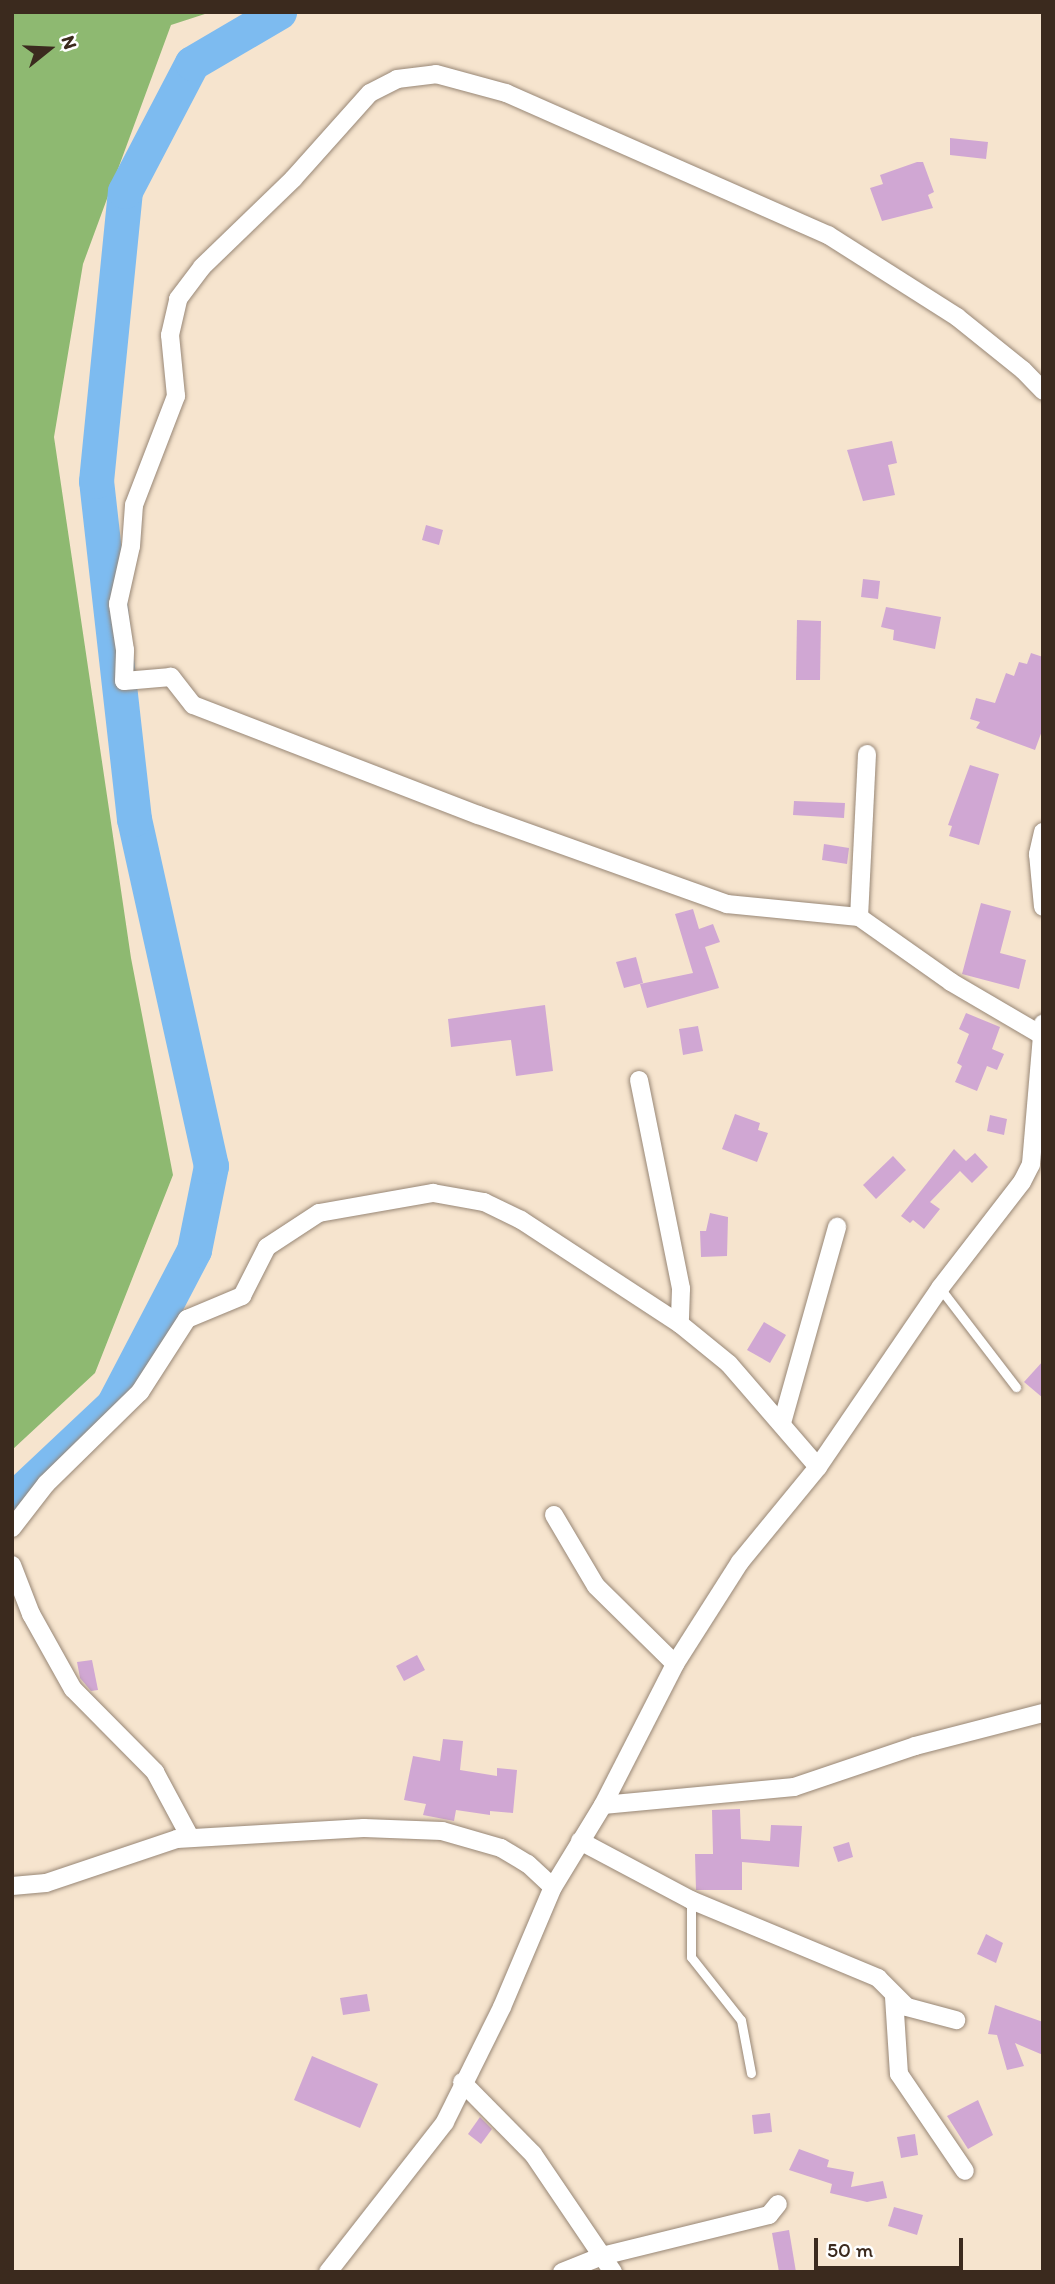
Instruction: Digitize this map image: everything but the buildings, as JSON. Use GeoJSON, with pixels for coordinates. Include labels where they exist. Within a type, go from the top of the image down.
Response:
{"type":"FeatureCollection","features":[{"type":"Feature","properties":{"kind":"street"},"geometry":{"type":"LineString","coordinates":[[1042,1035],[951,982],[859,917],[727,904],[478,815],[193,705],[171,677],[124,681],[125,650],[118,604],[131,546],[134,505],[176,396],[170,335],[178,299],[202,267],[293,179],[370,93],[397,79],[436,74],[506,93],[828,235],[957,317],[1023,370],[1043,391]]}},
{"type":"Feature","properties":{"kind":"street"},"geometry":{"type":"LineString","coordinates":[[859,917],[867,754]]}},
{"type":"Feature","properties":{"kind":"street"},"geometry":{"type":"LineString","coordinates":[[1043,832],[1038,854],[1043,907]]}},
{"type":"Feature","properties":{"kind":"street"},"geometry":{"type":"LineString","coordinates":[[328,2272],[445,2122],[462,2082],[502,2007],[553,1887],[603,1805],[675,1664],[740,1562],[818,1467],[940,1288],[1037,1166],[1043,1024]]}},
{"type":"Feature","properties":{"kind":"street"},"geometry":{"type":"LineString","coordinates":[[639,1080],[681,1289],[680,1324]]}},
{"type":"Feature","properties":{"kind":"street"},"geometry":{"type":"LineString","coordinates":[[12,1528],[46,1484],[140,1392],[187,1319],[242,1296],[267,1247],[319,1213],[433,1193],[484,1202],[587,1261],[680,1324],[729,1364],[818,1467]]}},
{"type":"Feature","properties":{"kind":"street"},"geometry":{"type":"LineString","coordinates":[[782,1423],[837,1227]]}},
{"type":"Feature","properties":{"kind":"street"},"geometry":{"type":"LineString","coordinates":[[554,1515],[596,1586],[675,1664]]}},
{"type":"Feature","properties":{"kind":"street"},"geometry":{"type":"LineString","coordinates":[[12,1565],[31,1614],[73,1689],[155,1772],[190,1837]]}},
{"type":"Feature","properties":{"kind":"street"},"geometry":{"type":"LineString","coordinates":[[603,1805],[794,1787],[915,1746],[1043,1713]]}},
{"type":"Feature","properties":{"kind":"street"},"geometry":{"type":"LineString","coordinates":[[12,1885],[46,1883],[190,1837],[363,1828],[442,1831],[501,1848],[528,1864],[553,1887]]}},
{"type":"Feature","properties":{"kind":"street"},"geometry":{"type":"LineString","coordinates":[[580,1841],[691,1900],[878,1978],[894,1997],[907,2007],[956,2020]]}},
{"type":"Feature","properties":{"kind":"street"},"geometry":{"type":"LineString","coordinates":[[894,1997],[899,2074],[965,2171]]}},
{"type":"Feature","properties":{"kind":"street"},"geometry":{"type":"LineString","coordinates":[[462,2082],[533,2154],[612,2272]]}},
{"type":"Feature","properties":{"kind":"street"},"geometry":{"type":"LineString","coordinates":[[562,2272],[602,2256],[768,2215],[778,2204]]}},
{"type":"Feature","properties":{"kind":"lane"},"geometry":{"type":"LineString","coordinates":[[940,1288],[1016,1387]]}},
{"type":"Feature","properties":{"kind":"lane"},"geometry":{"type":"LineString","coordinates":[[691,1900],[691,1957],[741,2020],[751,2073]]}},
{"type":"Feature","properties":{"kind":"green space"},"geometry":{"type":"Polygon","coordinates":[[[12,12],[211,12],[171,25],[83,264],[54,437],[131,958],[173,1175],[95,1373],[12,1450],[12,12]]]}},
{"type":"Feature","properties":{"kind":"waterway"},"geometry":{"type":"LineString","coordinates":[[12,1500],[113,1405],[194,1250],[211,1166],[134,819],[96,481],[125,191],[192,63],[279,12]]}}]}
